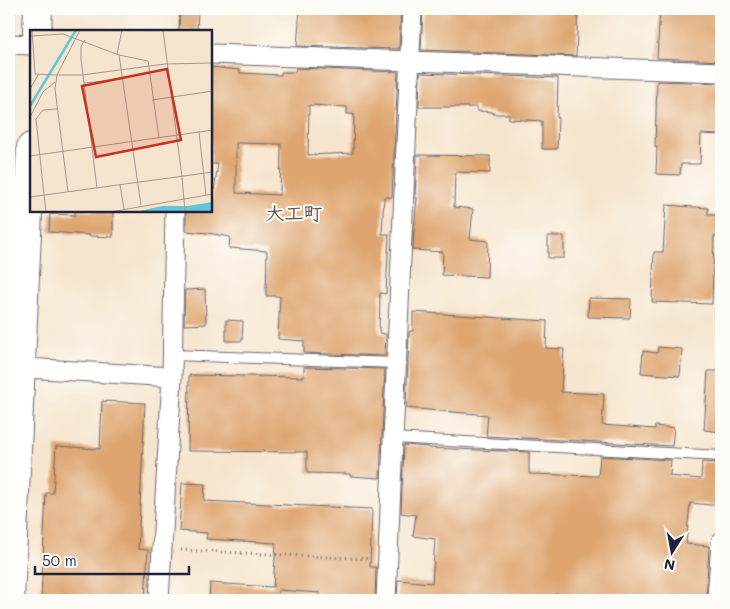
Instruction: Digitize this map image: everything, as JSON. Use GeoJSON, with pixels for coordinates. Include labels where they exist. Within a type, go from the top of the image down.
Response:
{"type":"FeatureCollection","features":[{"type":"Feature","properties":{"kind":"main road"},"geometry":{"type":"LineString","coordinates":[[37,30],[38,9]]}},
{"type":"Feature","properties":{"kind":"main road"},"geometry":{"type":"LineString","coordinates":[[10,600],[15,367],[30,161]]}},
{"type":"Feature","properties":{"kind":"street"},"geometry":{"type":"LineString","coordinates":[[386,600],[412,9]]}},
{"type":"Feature","properties":{"kind":"street"},"geometry":{"type":"LineString","coordinates":[[9,44],[30,45]]}},
{"type":"Feature","properties":{"kind":"street"},"geometry":{"type":"LineString","coordinates":[[212,54],[721,72]]}},
{"type":"Feature","properties":{"kind":"street"},"geometry":{"type":"LineString","coordinates":[[159,600],[172,377],[174,212]]}},
{"type":"Feature","properties":{"kind":"street"},"geometry":{"type":"LineString","coordinates":[[15,367],[172,377]]}},
{"type":"Feature","properties":{"kind":"street"},"geometry":{"type":"LineString","coordinates":[[717,600],[721,542]]}},
{"type":"Feature","properties":{"kind":"lane"},"geometry":{"type":"LineString","coordinates":[[172,355],[396,363]]}},
{"type":"Feature","properties":{"kind":"lane"},"geometry":{"type":"LineString","coordinates":[[393,438],[721,456]]}},
{"type":"Feature","properties":{"kind":"path"},"geometry":{"type":"LineString","coordinates":[[162,549],[388,559]]}},
{"type":"Feature","properties":{"kind":"building"},"geometry":{"type":"Polygon","coordinates":[[[180,9],[198,9],[197,30],[179,30],[180,9]]]}},
{"type":"Feature","properties":{"kind":"building"},"geometry":{"type":"Polygon","coordinates":[[[300,9],[401,9],[399,49],[297,46],[300,9]]]}},
{"type":"Feature","properties":{"kind":"building"},"geometry":{"type":"Polygon","coordinates":[[[423,9],[578,9],[576,56],[421,50],[423,9]]]}},
{"type":"Feature","properties":{"kind":"building"},"geometry":{"type":"Polygon","coordinates":[[[660,9],[721,9],[721,61],[657,58],[660,9]]]}},
{"type":"Feature","properties":{"kind":"building"},"geometry":{"type":"Polygon","coordinates":[[[212,67],[240,70],[240,73],[281,75],[281,72],[295,72],[296,68],[398,72],[392,197],[384,197],[382,234],[389,234],[386,294],[380,293],[379,333],[386,334],[385,356],[304,353],[304,341],[278,339],[280,296],[266,296],[267,251],[229,248],[230,237],[186,231],[186,212],[212,212],[218,164],[212,164],[212,67]],[[309,105],[308,155],[353,153],[354,114],[347,114],[347,107],[309,105]],[[236,143],[236,193],[280,195],[281,144],[236,143]]]}},
{"type":"Feature","properties":{"kind":"building"},"geometry":{"type":"Polygon","coordinates":[[[420,73],[558,78],[557,149],[542,149],[542,121],[509,119],[509,114],[477,111],[477,107],[419,107],[420,73]]]}},
{"type":"Feature","properties":{"kind":"building"},"geometry":{"type":"Polygon","coordinates":[[[657,81],[721,83],[720,135],[701,134],[700,164],[681,164],[680,175],[656,174],[657,81]]]}},
{"type":"Feature","properties":{"kind":"building"},"geometry":{"type":"Polygon","coordinates":[[[417,155],[490,156],[490,173],[455,172],[454,205],[454,207],[473,209],[470,239],[488,241],[487,277],[442,275],[443,252],[413,250],[417,198],[415,198],[417,155]]]}},
{"type":"Feature","properties":{"kind":"building"},"geometry":{"type":"Polygon","coordinates":[[[666,205],[708,208],[708,215],[721,215],[721,237],[714,236],[712,304],[652,302],[654,252],[663,252],[666,205]]]}},
{"type":"Feature","properties":{"kind":"building"},"geometry":{"type":"Polygon","coordinates":[[[75,212],[113,212],[113,237],[49,232],[50,214],[75,215],[75,212]]]}},
{"type":"Feature","properties":{"kind":"building"},"geometry":{"type":"Polygon","coordinates":[[[548,236],[564,236],[564,258],[548,258],[548,236]]]}},
{"type":"Feature","properties":{"kind":"building"},"geometry":{"type":"Polygon","coordinates":[[[205,289],[206,324],[184,325],[185,290],[205,289]]]}},
{"type":"Feature","properties":{"kind":"building"},"geometry":{"type":"Polygon","coordinates":[[[589,298],[631,299],[630,318],[588,317],[589,298]]]}},
{"type":"Feature","properties":{"kind":"building"},"geometry":{"type":"Polygon","coordinates":[[[413,312],[547,321],[546,348],[564,349],[561,392],[604,394],[602,425],[655,429],[655,426],[674,428],[672,446],[486,436],[488,415],[406,408],[409,334],[410,331],[413,331],[413,312]]]}},
{"type":"Feature","properties":{"kind":"building"},"geometry":{"type":"Polygon","coordinates":[[[226,320],[243,321],[242,341],[226,341],[226,320]]]}},
{"type":"Feature","properties":{"kind":"building"},"geometry":{"type":"Polygon","coordinates":[[[658,347],[682,349],[680,376],[641,373],[643,351],[657,353],[658,347]]]}},
{"type":"Feature","properties":{"kind":"building"},"geometry":{"type":"Polygon","coordinates":[[[304,367],[385,369],[380,478],[350,476],[350,474],[307,473],[307,452],[188,451],[189,375],[304,377],[304,367]]]}},
{"type":"Feature","properties":{"kind":"building"},"geometry":{"type":"Polygon","coordinates":[[[708,371],[721,371],[721,432],[704,430],[708,371]]]}},
{"type":"Feature","properties":{"kind":"building"},"geometry":{"type":"Polygon","coordinates":[[[102,401],[145,403],[138,549],[148,550],[145,600],[41,600],[46,493],[53,493],[56,446],[100,449],[102,401]]]}},
{"type":"Feature","properties":{"kind":"building"},"geometry":{"type":"Polygon","coordinates":[[[404,445],[429,448],[529,452],[529,474],[598,476],[600,456],[671,460],[670,476],[701,479],[702,462],[721,463],[720,506],[690,503],[686,544],[709,546],[706,600],[587,600],[587,597],[555,594],[555,600],[397,600],[398,580],[432,583],[435,539],[413,536],[416,515],[401,513],[404,445]]]}},
{"type":"Feature","properties":{"kind":"building"},"geometry":{"type":"Polygon","coordinates":[[[182,483],[205,484],[204,501],[372,509],[370,567],[376,567],[375,600],[319,600],[320,593],[278,590],[278,600],[209,600],[210,583],[273,587],[276,543],[206,539],[207,533],[179,531],[182,483]]]}},
{"type":"Feature","properties":{"kind":"district","name":"大工町"},"geometry":{"type":"Point","coordinates":[294,212]}}]}
